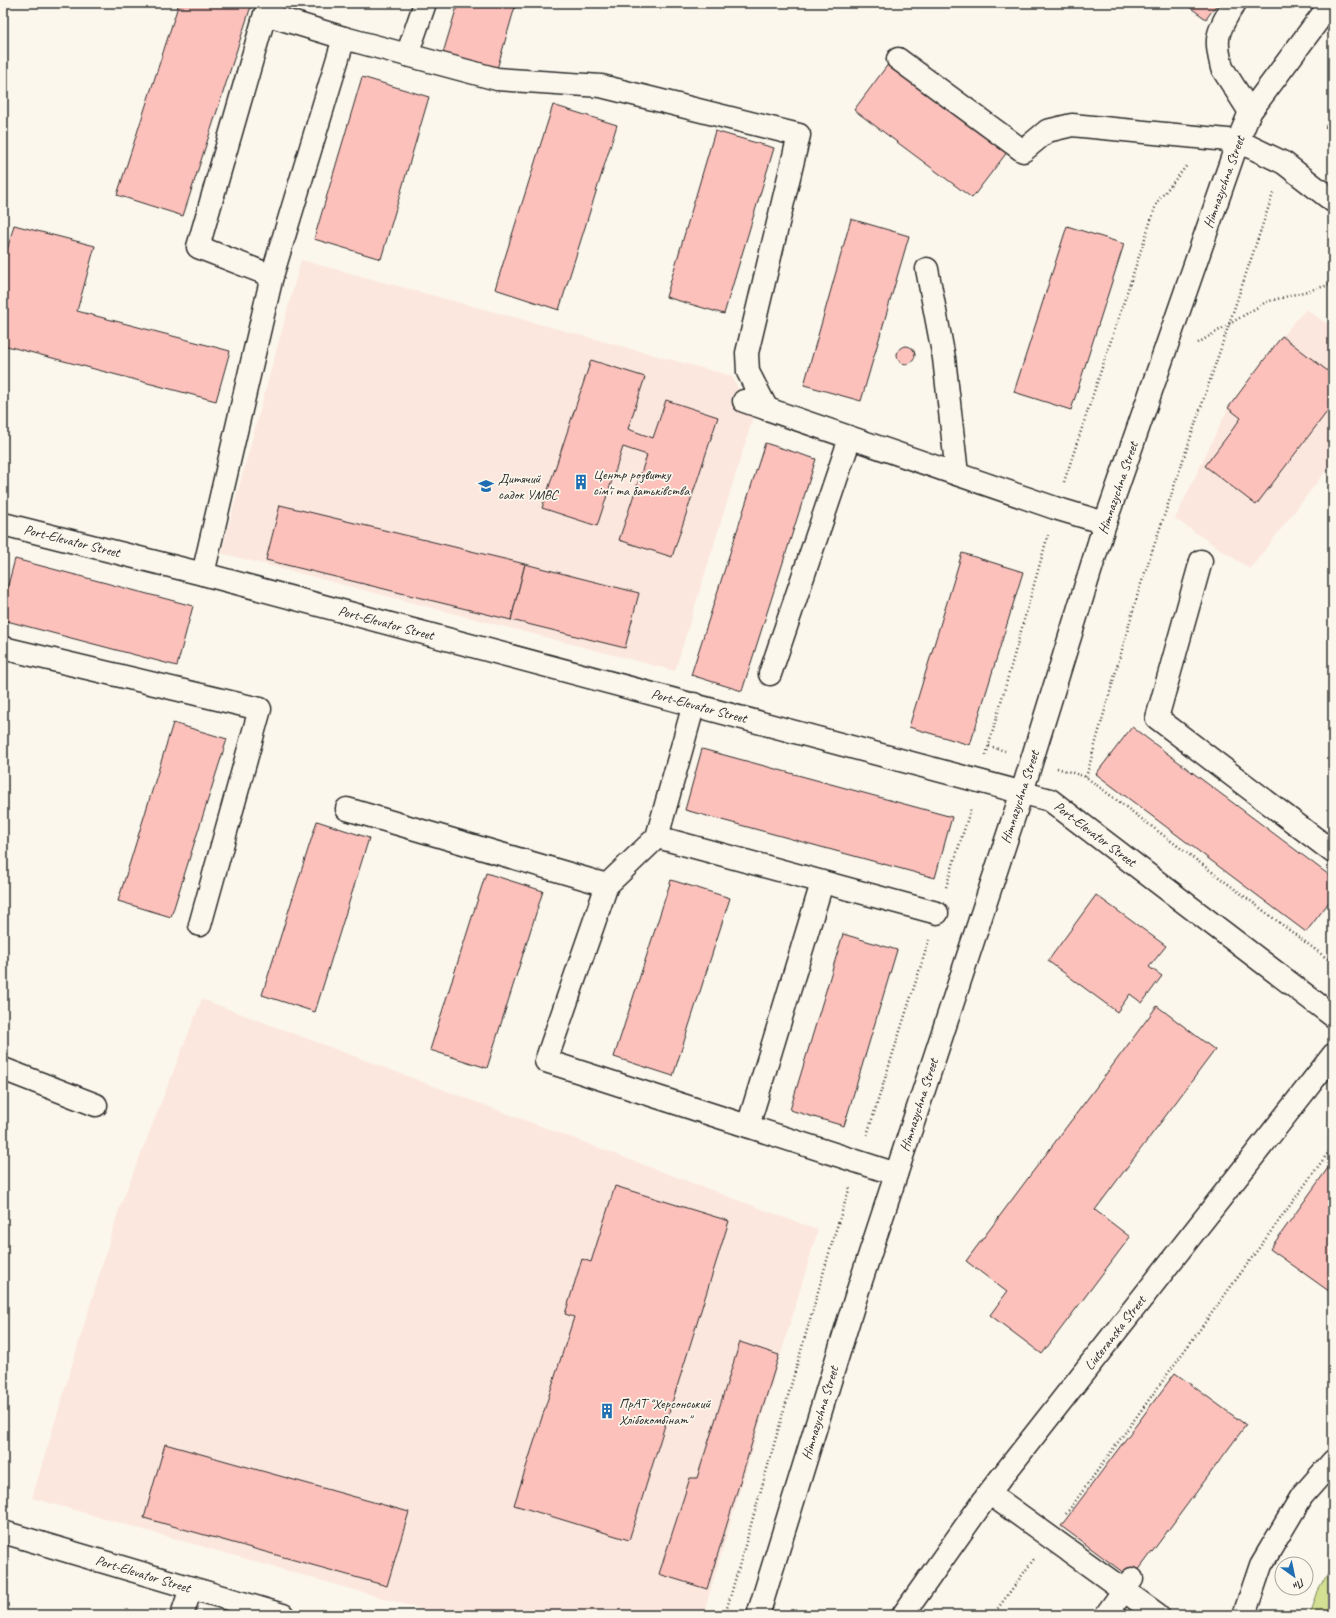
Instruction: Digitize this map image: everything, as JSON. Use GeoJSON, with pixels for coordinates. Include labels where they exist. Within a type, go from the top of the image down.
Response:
{"type":"FeatureCollection","features":[{"type":"Feature","properties":{"kind":"street"},"geometry":{"type":"LineString","coordinates":[[407,55],[425,3]]}},
{"type":"Feature","properties":{"kind":"street"},"geometry":{"type":"LineString","coordinates":[[1235,3],[1229,10],[1218,39],[1221,62],[1225,74],[1250,112]]}},
{"type":"Feature","properties":{"kind":"street","name":"Himnazychna Street"},"geometry":{"type":"LineString","coordinates":[[758,1615],[858,1290],[1022,792],[1105,523],[1238,140],[1250,112],[1332,3]]}},
{"type":"Feature","properties":{"kind":"street"},"geometry":{"type":"LineString","coordinates":[[272,276],[198,247],[265,14],[344,38],[497,79],[601,86],[799,135],[747,353],[748,372],[768,409]]}},
{"type":"Feature","properties":{"kind":"street"},"geometry":{"type":"LineString","coordinates":[[204,574],[272,276],[344,38]]}},
{"type":"Feature","properties":{"kind":"street"},"geometry":{"type":"LineString","coordinates":[[898,59],[1023,151],[1047,131],[1072,125],[1238,140],[1284,163],[1333,201]]}},
{"type":"Feature","properties":{"kind":"street"},"geometry":{"type":"LineString","coordinates":[[927,268],[944,358],[957,474]]}},
{"type":"Feature","properties":{"kind":"street"},"geometry":{"type":"LineString","coordinates":[[744,401],[1055,508],[1105,523]]}},
{"type":"Feature","properties":{"kind":"street"},"geometry":{"type":"LineString","coordinates":[[770,674],[850,438]]}},
{"type":"Feature","properties":{"kind":"street","name":"Port-Elevator Street"},"geometry":{"type":"LineString","coordinates":[[3,524],[204,574],[1050,800],[1333,1016]]}},
{"type":"Feature","properties":{"kind":"street"},"geometry":{"type":"LineString","coordinates":[[1201,561],[1157,718],[1333,852]]}},
{"type":"Feature","properties":{"kind":"street"},"geometry":{"type":"LineString","coordinates":[[3,648],[260,709],[200,925]]}},
{"type":"Feature","properties":{"kind":"street"},"geometry":{"type":"LineString","coordinates":[[694,704],[657,837],[608,884],[546,1061],[896,1174]]}},
{"type":"Feature","properties":{"kind":"street"},"geometry":{"type":"LineString","coordinates":[[347,808],[608,884]]}},
{"type":"Feature","properties":{"kind":"street"},"geometry":{"type":"LineString","coordinates":[[657,837],[937,913]]}},
{"type":"Feature","properties":{"kind":"street"},"geometry":{"type":"LineString","coordinates":[[748,1126],[822,883]]}},
{"type":"Feature","properties":{"kind":"street","name":"Liuteranska Street"},"geometry":{"type":"LineString","coordinates":[[903,1615],[989,1493],[1333,1055]]}},
{"type":"Feature","properties":{"kind":"street"},"geometry":{"type":"LineString","coordinates":[[3,1070],[96,1105]]}},
{"type":"Feature","properties":{"kind":"street"},"geometry":{"type":"LineString","coordinates":[[1244,1615],[1261,1565],[1302,1496],[1333,1461]]}},
{"type":"Feature","properties":{"kind":"street"},"geometry":{"type":"LineString","coordinates":[[989,1493],[1049,1537],[1128,1584],[1158,1615]]}},
{"type":"Feature","properties":{"kind":"street","name":"Port-Elevator Street"},"geometry":{"type":"LineString","coordinates":[[3,1532],[283,1615]]}},
{"type":"Feature","properties":{"kind":"street"},"geometry":{"type":"LineString","coordinates":[[1106,1615],[1128,1584]]}},
{"type":"Feature","properties":{"kind":"street"},"geometry":{"type":"LineString","coordinates":[[182,1615],[191,1588]]}},
{"type":"Feature","properties":{"kind":"path"},"geometry":{"type":"LineString","coordinates":[[725,1615],[834,1236],[980,781],[1055,508],[1157,202],[1210,137]]}},
{"type":"Feature","properties":{"kind":"path"},"geometry":{"type":"LineString","coordinates":[[1086,777],[1138,593],[1284,163]]}},
{"type":"Feature","properties":{"kind":"path"},"geometry":{"type":"LineString","coordinates":[[1160,365],[1266,302],[1333,284]]}},
{"type":"Feature","properties":{"kind":"path"},"geometry":{"type":"LineString","coordinates":[[989,746],[1086,777],[1333,963]]}},
{"type":"Feature","properties":{"kind":"path"},"geometry":{"type":"LineString","coordinates":[[993,1615],[1333,1146]]}},
{"type":"Feature","properties":{"kind":"shaded area","name":"Дитячий садок УМВС"},"geometry":{"type":"Polygon","coordinates":[[[301,260],[732,376],[753,418],[675,671],[221,553],[301,260]]]}},
{"type":"Feature","properties":{"kind":"shaded area"},"geometry":{"type":"Polygon","coordinates":[[[1306,309],[1333,328],[1333,462],[1250,569],[1175,519],[1228,408],[1282,336],[1306,309]]]}},
{"type":"Feature","properties":{"kind":"shaded area"},"geometry":{"type":"Polygon","coordinates":[[[202,999],[818,1230],[703,1615],[442,1615],[32,1498],[119,1209],[202,999]]]}},
{"type":"Feature","properties":{"kind":"green space"},"geometry":{"type":"Polygon","coordinates":[[[1333,1564],[1333,1615],[1310,1615],[1318,1591],[1333,1564]]]}},
{"type":"Feature","properties":{"kind":"building"},"geometry":{"type":"Polygon","coordinates":[[[179,3],[252,3],[183,216],[117,195],[179,3]]]}},
{"type":"Feature","properties":{"kind":"building"},"geometry":{"type":"Polygon","coordinates":[[[458,3],[516,3],[497,69],[443,53],[458,3]]]}},
{"type":"Feature","properties":{"kind":"building"},"geometry":{"type":"Polygon","coordinates":[[[1184,3],[1218,3],[1206,19],[1184,3]]]}},
{"type":"Feature","properties":{"kind":"building"},"geometry":{"type":"Polygon","coordinates":[[[889,63],[1008,151],[972,198],[854,110],[889,63]]]}},
{"type":"Feature","properties":{"kind":"building"},"geometry":{"type":"Polygon","coordinates":[[[362,77],[429,97],[381,259],[314,239],[362,77]]]}},
{"type":"Feature","properties":{"kind":"building"},"geometry":{"type":"Polygon","coordinates":[[[553,105],[617,125],[559,310],[495,289],[553,105]]]}},
{"type":"Feature","properties":{"kind":"building"},"geometry":{"type":"Polygon","coordinates":[[[1333,116],[1333,133],[1325,127],[1333,116]]]}},
{"type":"Feature","properties":{"kind":"building"},"geometry":{"type":"Polygon","coordinates":[[[715,131],[774,148],[724,314],[666,297],[715,131]]]}},
{"type":"Feature","properties":{"kind":"building"},"geometry":{"type":"Polygon","coordinates":[[[851,219],[909,236],[861,401],[804,385],[851,219]]]}},
{"type":"Feature","properties":{"kind":"building"},"geometry":{"type":"Polygon","coordinates":[[[14,225],[95,246],[77,311],[230,351],[216,401],[3,345],[3,265],[14,225]]]}},
{"type":"Feature","properties":{"kind":"building"},"geometry":{"type":"Polygon","coordinates":[[[1067,226],[1124,244],[1071,410],[1014,392],[1067,226]]]}},
{"type":"Feature","properties":{"kind":"building"},"geometry":{"type":"Polygon","coordinates":[[[1282,336],[1333,375],[1333,404],[1256,505],[1205,466],[1241,418],[1228,408],[1282,336]]]}},
{"type":"Feature","properties":{"kind":"building"},"geometry":{"type":"Polygon","coordinates":[[[902,346],[910,346],[915,351],[913,362],[910,364],[902,364],[897,359],[897,351],[902,346]]]}},
{"type":"Feature","properties":{"kind":"building","name":"Центр розвитку сім'ї та батьківства"},"geometry":{"type":"Polygon","coordinates":[[[591,360],[645,377],[628,429],[653,438],[666,400],[718,417],[672,557],[619,540],[647,455],[623,447],[597,526],[542,508],[591,360]]]}},
{"type":"Feature","properties":{"kind":"building"},"geometry":{"type":"Polygon","coordinates":[[[765,443],[816,459],[742,691],[691,675],[765,443]]]}},
{"type":"Feature","properties":{"kind":"building"},"geometry":{"type":"Polygon","coordinates":[[[280,505],[525,564],[511,620],[266,560],[280,505]]]}},
{"type":"Feature","properties":{"kind":"building"},"geometry":{"type":"Polygon","coordinates":[[[962,553],[1023,572],[970,745],[909,727],[962,553]]]}},
{"type":"Feature","properties":{"kind":"building"},"geometry":{"type":"Polygon","coordinates":[[[15,559],[193,606],[177,666],[3,620],[3,604],[15,559]]]}},
{"type":"Feature","properties":{"kind":"building"},"geometry":{"type":"Polygon","coordinates":[[[525,564],[639,593],[625,648],[511,620],[525,564]]]}},
{"type":"Feature","properties":{"kind":"building"},"geometry":{"type":"Polygon","coordinates":[[[173,723],[227,739],[171,917],[118,901],[173,723]]]}},
{"type":"Feature","properties":{"kind":"building"},"geometry":{"type":"Polygon","coordinates":[[[1132,727],[1333,878],[1333,897],[1306,932],[1096,774],[1132,727]]]}},
{"type":"Feature","properties":{"kind":"building"},"geometry":{"type":"Polygon","coordinates":[[[702,749],[952,817],[935,878],[685,810],[702,749]]]}},
{"type":"Feature","properties":{"kind":"building"},"geometry":{"type":"Polygon","coordinates":[[[317,821],[369,838],[315,1012],[262,995],[317,821]]]}},
{"type":"Feature","properties":{"kind":"building"},"geometry":{"type":"Polygon","coordinates":[[[486,873],[543,891],[487,1068],[430,1050],[486,873]]]}},
{"type":"Feature","properties":{"kind":"building"},"geometry":{"type":"Polygon","coordinates":[[[671,880],[730,898],[673,1076],[614,1057],[671,880]]]}},
{"type":"Feature","properties":{"kind":"building"},"geometry":{"type":"Polygon","coordinates":[[[1096,895],[1166,946],[1149,967],[1162,976],[1142,1003],[1130,994],[1117,1012],[1048,961],[1096,895]]]}},
{"type":"Feature","properties":{"kind":"building"},"geometry":{"type":"Polygon","coordinates":[[[843,934],[897,950],[844,1126],[790,1110],[843,934]]]}},
{"type":"Feature","properties":{"kind":"building"},"geometry":{"type":"Polygon","coordinates":[[[1157,1006],[1215,1050],[1095,1210],[1130,1237],[1042,1354],[990,1315],[1007,1292],[966,1261],[1157,1006]]]}},
{"type":"Feature","properties":{"kind":"building"},"geometry":{"type":"Polygon","coordinates":[[[1333,1161],[1333,1294],[1270,1249],[1333,1161]]]}},
{"type":"Feature","properties":{"kind":"building","name":"ПрАТ \"Херсонський Хлібокомбінат\""},"geometry":{"type":"Polygon","coordinates":[[[615,1186],[729,1221],[629,1540],[514,1505],[574,1317],[565,1314],[582,1259],[591,1262],[615,1186]]]}},
{"type":"Feature","properties":{"kind":"building"},"geometry":{"type":"Polygon","coordinates":[[[740,1342],[779,1355],[707,1589],[659,1574],[690,1478],[697,1478],[740,1342]]]}},
{"type":"Feature","properties":{"kind":"building"},"geometry":{"type":"Polygon","coordinates":[[[1175,1373],[1246,1425],[1132,1579],[1061,1526],[1175,1373]]]}},
{"type":"Feature","properties":{"kind":"building"},"geometry":{"type":"Polygon","coordinates":[[[165,1444],[409,1512],[387,1586],[144,1518],[165,1444]]]}},
{"type":"Feature","properties":{"kind":"place","name":"Центр розвитку сім'ї та батьківства"},"geometry":{"type":"Point","coordinates":[581,482]}},
{"type":"Feature","properties":{"kind":"place","name":"Дитячий садок УМВС"},"geometry":{"type":"Point","coordinates":[486,486]}},
{"type":"Feature","properties":{"kind":"place","name":"ПрАТ \"Херсонський Хлібокомбінат\""},"geometry":{"type":"Point","coordinates":[607,1411]}}]}
